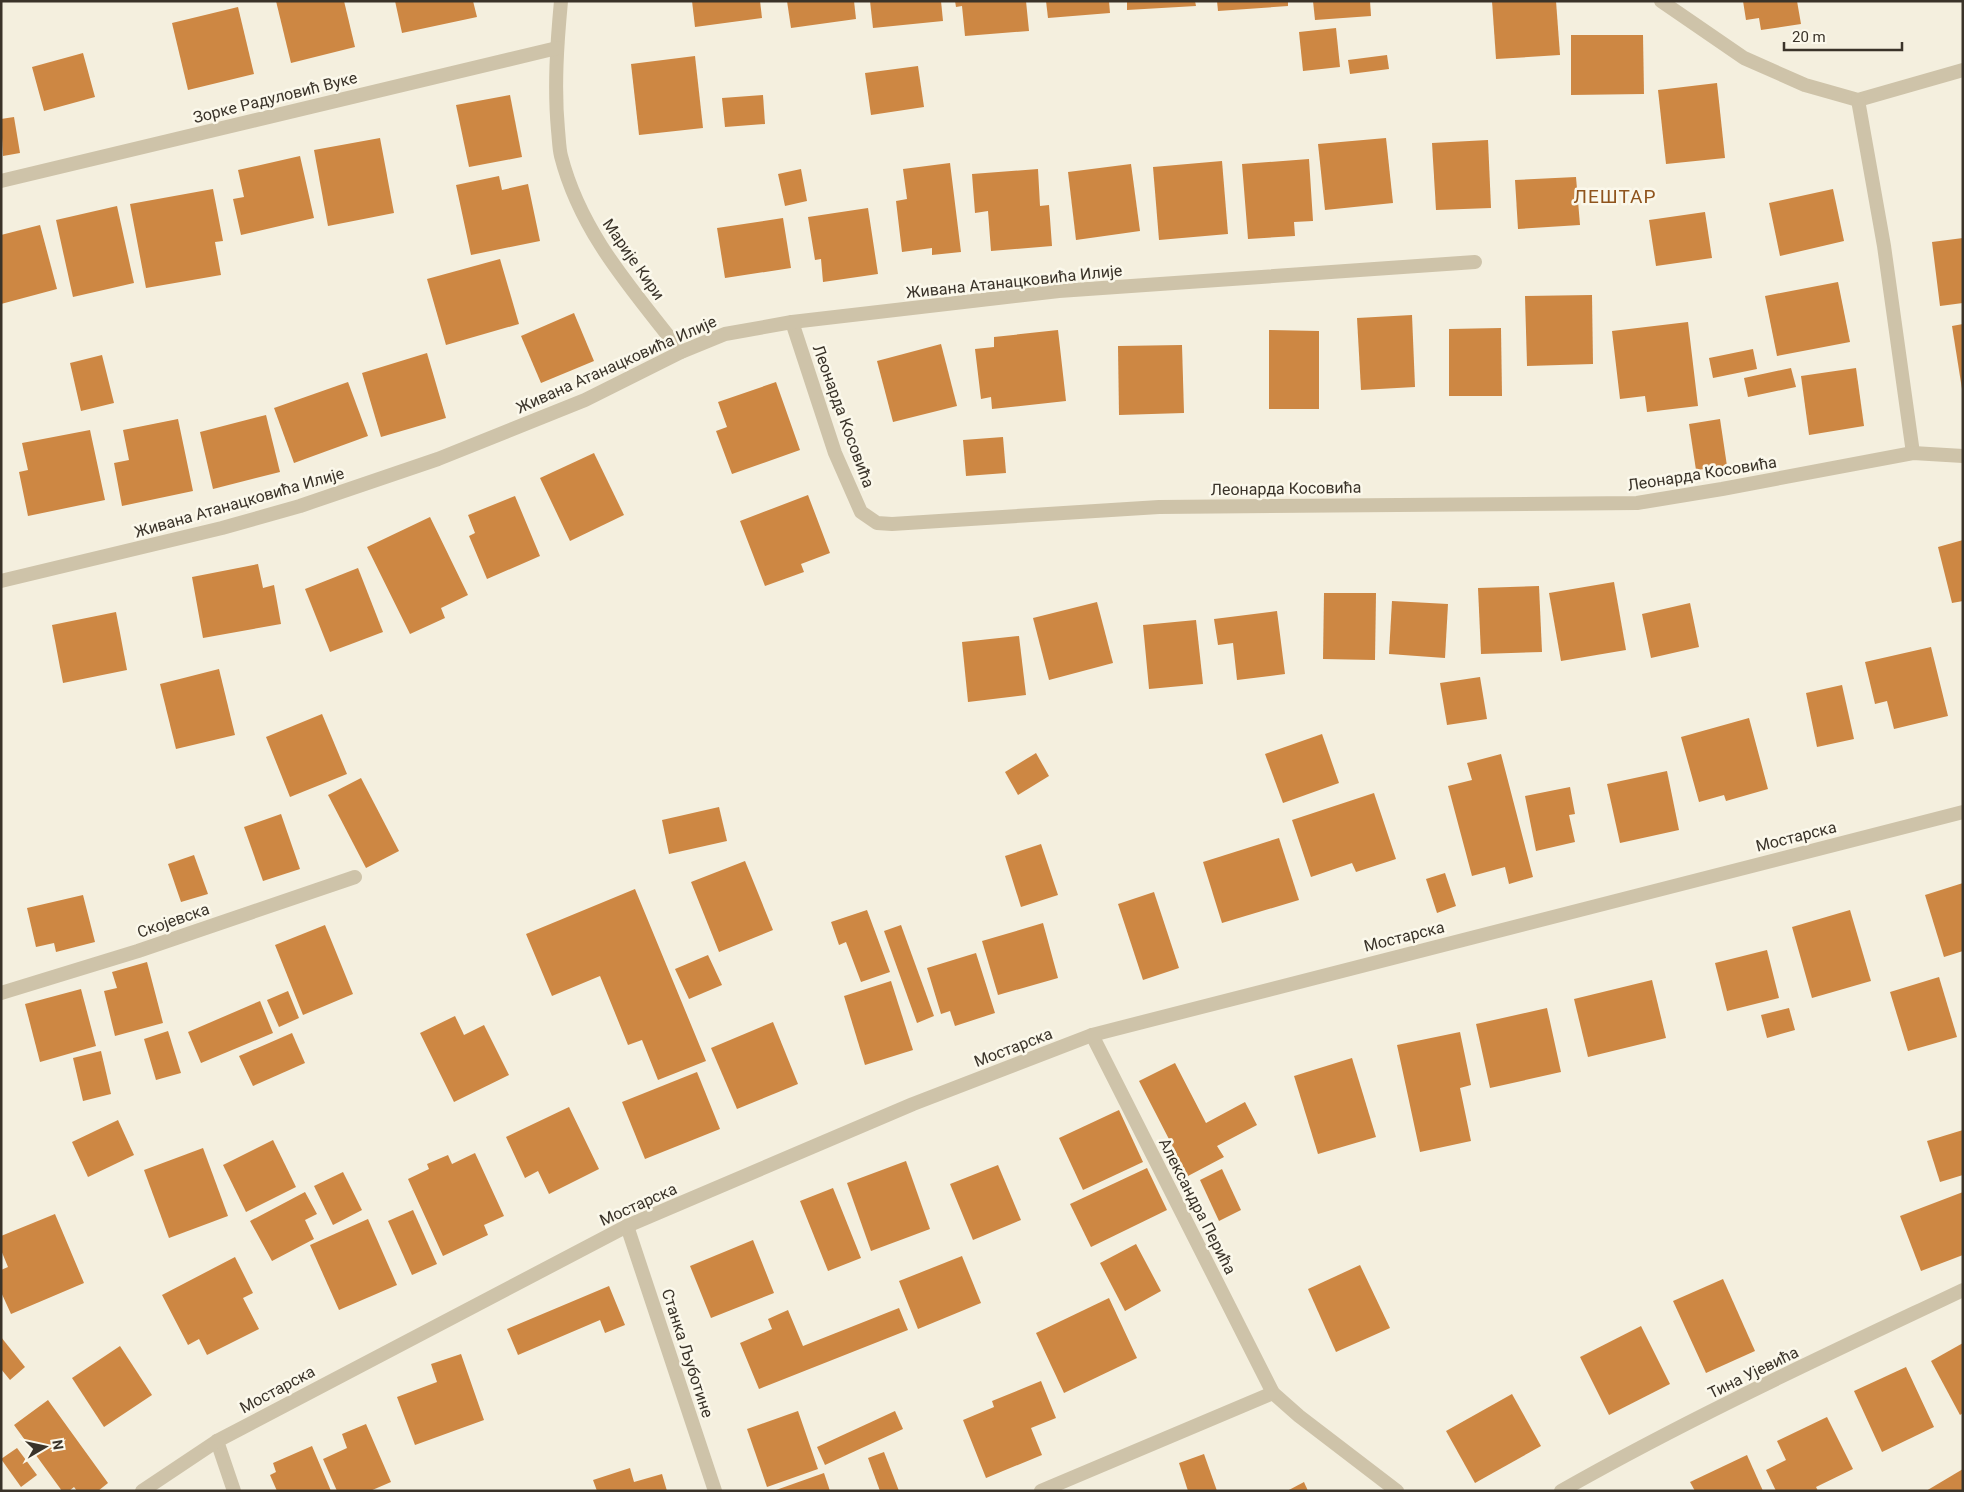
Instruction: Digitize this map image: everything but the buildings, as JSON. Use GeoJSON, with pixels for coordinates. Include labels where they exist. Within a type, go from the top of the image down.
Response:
{"type":"FeatureCollection","features":[{"type":"Feature","properties":{"kind":"street","name":"Марије Кири"},"geometry":{"type":"LineString","coordinates":[[562,1],[556,48],[557,115],[560,155],[575,200],[596,240],[681,352]]}},
{"type":"Feature","properties":{"kind":"street"},"geometry":{"type":"LineString","coordinates":[[1661,1],[1744,58],[1805,85],[1858,100],[1963,70]]}},
{"type":"Feature","properties":{"kind":"street","name":"Зорке Радуловић Вуке"},"geometry":{"type":"LineString","coordinates":[[1,181],[556,48]]}},
{"type":"Feature","properties":{"kind":"street"},"geometry":{"type":"LineString","coordinates":[[1858,100],[1884,246],[1912,453]]}},
{"type":"Feature","properties":{"kind":"street","name":"Живана Атанацковића Илије"},"geometry":{"type":"LineString","coordinates":[[1,581],[222,528],[300,506],[438,459],[567,407],[681,352],[725,334],[792,322],[1059,291],[1474,262]]}},
{"type":"Feature","properties":{"kind":"street","name":"Леонарда Косовића"},"geometry":{"type":"LineString","coordinates":[[792,322],[835,453],[861,512],[877,523],[892,524],[1159,507],[1637,503],[1731,488],[1912,453],[1963,456]]}},
{"type":"Feature","properties":{"kind":"street","name":"Мостарска"},"geometry":{"type":"LineString","coordinates":[[142,1491],[217,1440],[627,1226],[912,1104],[1092,1035],[1963,812]]}},
{"type":"Feature","properties":{"kind":"street","name":"Скојевска"},"geometry":{"type":"LineString","coordinates":[[1,993],[138,951],[355,877]]}},
{"type":"Feature","properties":{"kind":"street","name":"Александра Перића"},"geometry":{"type":"LineString","coordinates":[[1092,1035],[1273,1393],[1299,1416],[1397,1491]]}},
{"type":"Feature","properties":{"kind":"street","name":"Станка Љуботине"},"geometry":{"type":"LineString","coordinates":[[627,1226],[715,1491]]}},
{"type":"Feature","properties":{"kind":"street","name":"Тина Ујевића"},"geometry":{"type":"LineString","coordinates":[[1561,1491],[1768,1383],[1963,1290]]}},
{"type":"Feature","properties":{"kind":"street"},"geometry":{"type":"LineString","coordinates":[[1041,1491],[1273,1393]]}},
{"type":"Feature","properties":{"kind":"street"},"geometry":{"type":"LineString","coordinates":[[217,1440],[234,1491]]}},
{"type":"Feature","properties":{"kind":"district","name":"ЛЕШТАР"},"geometry":{"type":"Point","coordinates":[1615,196]}}]}
